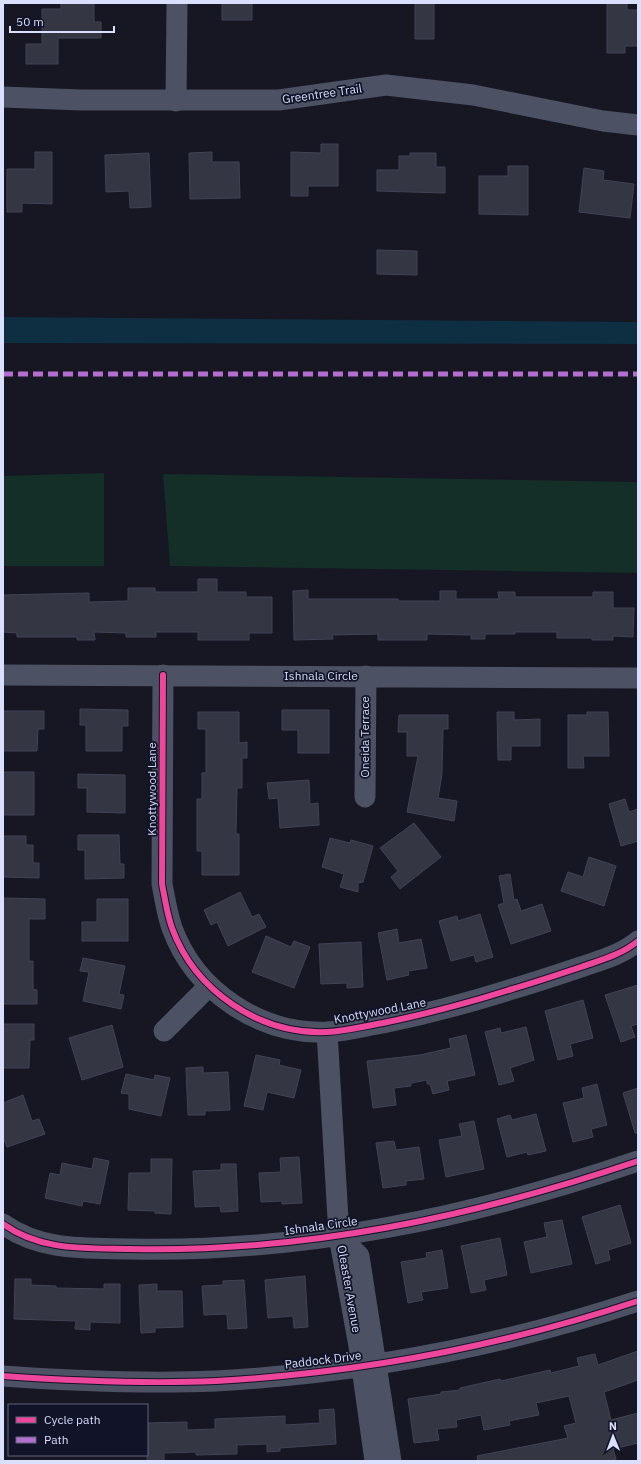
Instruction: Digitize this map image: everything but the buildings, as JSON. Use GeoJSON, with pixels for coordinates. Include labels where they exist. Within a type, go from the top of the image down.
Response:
{"type":"FeatureCollection","features":[{"type":"Feature","properties":{"kind":"street"},"geometry":{"type":"LineString","coordinates":[[176,101],[177,3]]}},
{"type":"Feature","properties":{"kind":"street","name":"Greentree Trail"},"geometry":{"type":"LineString","coordinates":[[3,97],[81,100],[279,100],[386,85],[473,95],[603,122],[638,125]]}},
{"type":"Feature","properties":{"kind":"street","name":"Ishnala Circle"},"geometry":{"type":"LineString","coordinates":[[3,675],[638,678]]}},
{"type":"Feature","properties":{"kind":"street","name":"Knottywood Lane"},"geometry":{"type":"LineString","coordinates":[[163,675],[162,884],[166,907],[172,928],[181,949],[193,968],[209,986],[245,1013],[265,1022],[287,1028],[327,1032],[355,1028],[416,1016],[477,1000],[616,955],[638,941]]}},
{"type":"Feature","properties":{"kind":"street","name":"Oneida Terrace"},"geometry":{"type":"LineString","coordinates":[[365,797],[366,676]]}},
{"type":"Feature","properties":{"kind":"street"},"geometry":{"type":"LineString","coordinates":[[164,1031],[209,986]]}},
{"type":"Feature","properties":{"kind":"street","name":"Oleaster Avenue"},"geometry":{"type":"LineString","coordinates":[[327,1032],[339,1236],[359,1346],[368,1365],[390,1461]]}},
{"type":"Feature","properties":{"kind":"street","name":"Ishnala Circle"},"geometry":{"type":"LineString","coordinates":[[3,1224],[30,1239],[50,1245],[70,1248],[147,1250],[215,1248],[283,1243],[399,1226],[466,1212],[532,1195],[638,1161]]}},
{"type":"Feature","properties":{"kind":"street","name":"Paddock Drive"},"geometry":{"type":"LineString","coordinates":[[3,1376],[82,1381],[216,1381],[287,1376],[368,1365],[473,1347],[542,1330],[638,1301]]}},
{"type":"Feature","properties":{"kind":"street","name":"Oleaster Avenue"},"geometry":{"type":"LineString","coordinates":[[368,1365],[375,1461]]}},
{"type":"Feature","properties":{"kind":"green space"},"geometry":{"type":"Polygon","coordinates":[[[104,473],[104,566],[3,566],[3,476],[104,473]]]}},
{"type":"Feature","properties":{"kind":"green space"},"geometry":{"type":"Polygon","coordinates":[[[163,474],[638,482],[638,573],[170,566],[163,474]]]}},
{"type":"Feature","properties":{"kind":"water"},"geometry":{"type":"Polygon","coordinates":[[[3,317],[638,322],[638,344],[3,343],[3,317]]]}},
{"type":"Feature","properties":{"kind":"marked path"},"geometry":{"type":"LineString","coordinates":[[3,374],[638,374]]}},
{"type":"Feature","properties":{"kind":"cycle path"},"geometry":{"type":"LineString","coordinates":[[163,675],[162,884],[172,928],[183,951],[196,971],[213,989],[233,1005],[255,1017],[278,1026],[302,1031],[327,1032],[348,1030],[415,1016],[494,995],[611,957],[638,941]]}},
{"type":"Feature","properties":{"kind":"cycle path"},"geometry":{"type":"LineString","coordinates":[[3,1224],[17,1233],[32,1239],[48,1244],[79,1248],[194,1249],[259,1245],[323,1238],[387,1228],[451,1215],[576,1181],[638,1161]]}},
{"type":"Feature","properties":{"kind":"cycle path"},"geometry":{"type":"LineString","coordinates":[[3,1376],[110,1382],[189,1382],[270,1377],[324,1371],[377,1364],[483,1344],[587,1317],[638,1301]]}}]}
